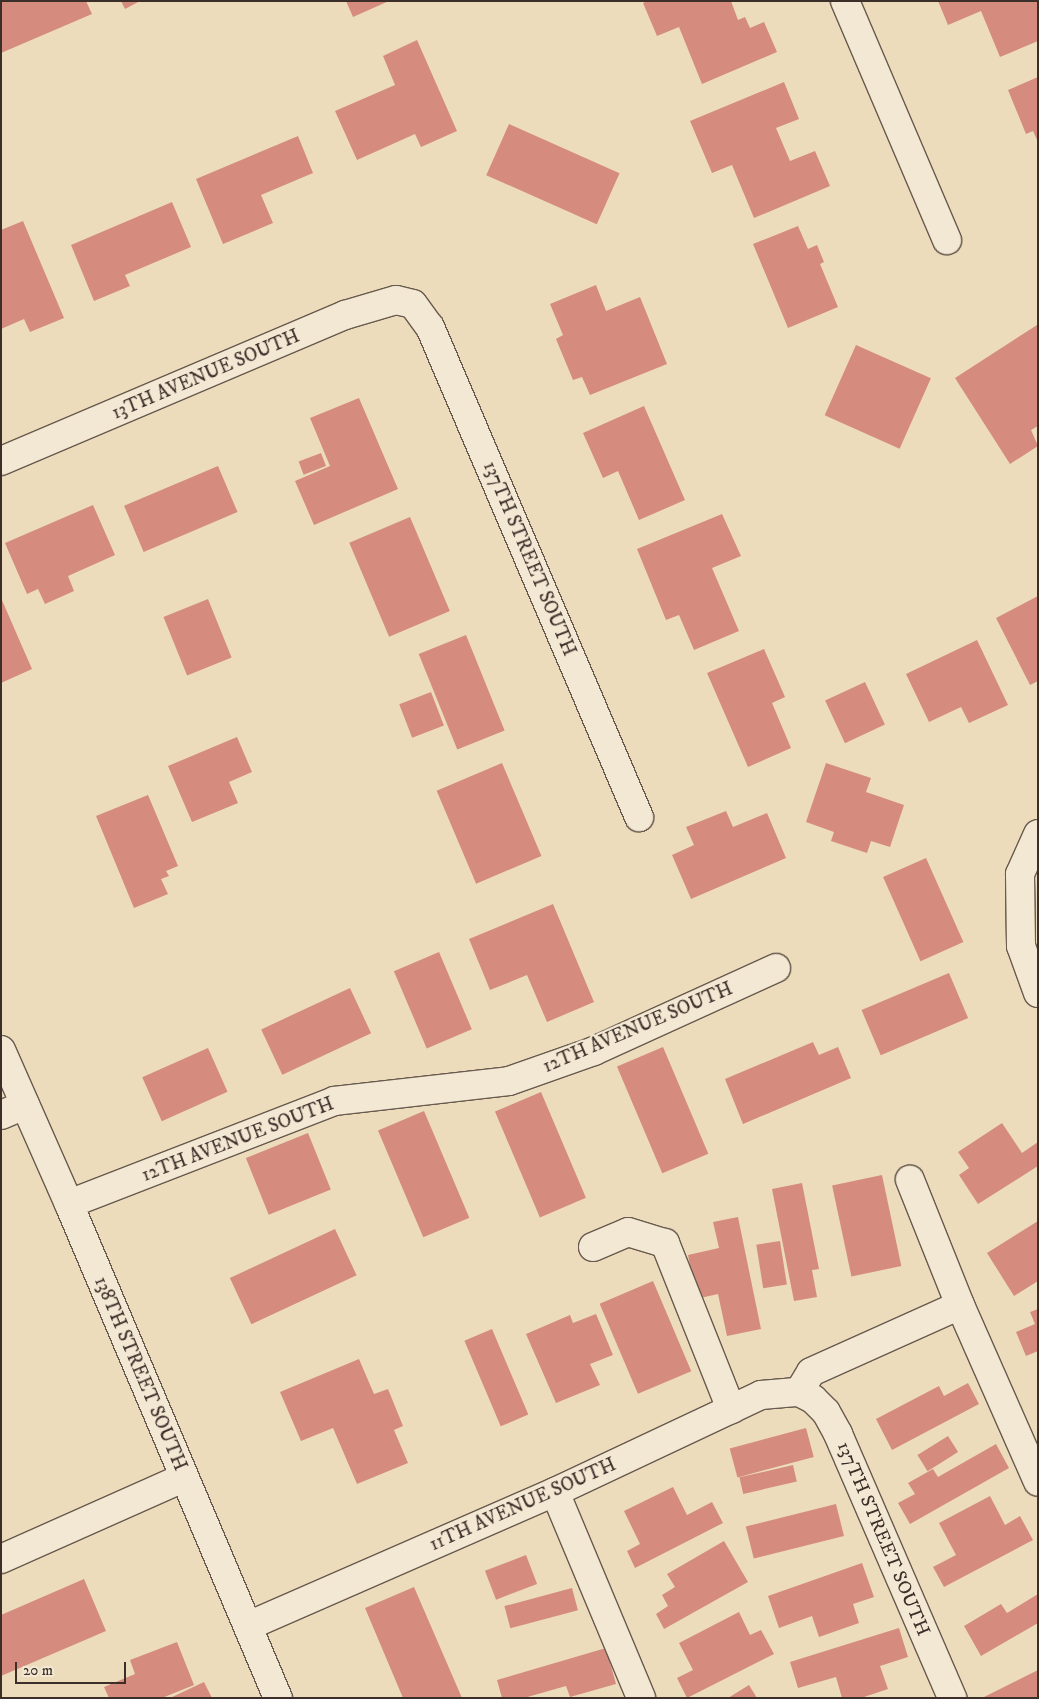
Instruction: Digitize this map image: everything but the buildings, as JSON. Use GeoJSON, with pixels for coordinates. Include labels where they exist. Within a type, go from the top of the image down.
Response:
{"type":"FeatureCollection","features":[{"type":"Feature","properties":{"kind":"street"},"geometry":{"type":"LineString","coordinates":[[845,1],[947,240]]}},
{"type":"Feature","properties":{"kind":"street","name":"13TH AVENUE SOUTH"},"geometry":{"type":"LineString","coordinates":[[1,461],[345,315],[396,300],[413,304]]}},
{"type":"Feature","properties":{"kind":"street","name":"137TH STREET SOUTH"},"geometry":{"type":"LineString","coordinates":[[413,304],[430,327],[639,817]]}},
{"type":"Feature","properties":{"kind":"street"},"geometry":{"type":"LineString","coordinates":[[1038,834],[1020,874],[1021,946],[1038,993]]}},
{"type":"Feature","properties":{"kind":"street","name":"12TH AVENUE SOUTH"},"geometry":{"type":"LineString","coordinates":[[69,1204],[334,1101],[509,1081],[594,1051],[776,968]]}},
{"type":"Feature","properties":{"kind":"street","name":"138TH STREET SOUTH"},"geometry":{"type":"LineString","coordinates":[[1,1050],[13,1110],[69,1204],[183,1478],[278,1698]]}},
{"type":"Feature","properties":{"kind":"street"},"geometry":{"type":"LineString","coordinates":[[910,1180],[960,1305],[1038,1482]]}},
{"type":"Feature","properties":{"kind":"street"},"geometry":{"type":"LineString","coordinates":[[593,1247],[628,1232],[665,1242],[731,1409]]}},
{"type":"Feature","properties":{"kind":"street"},"geometry":{"type":"LineString","coordinates":[[799,1392],[811,1372],[960,1305]]}},
{"type":"Feature","properties":{"kind":"street","name":"137TH STREET SOUTH"},"geometry":{"type":"LineString","coordinates":[[799,1392],[813,1399],[826,1412],[838,1434],[952,1698]]}},
{"type":"Feature","properties":{"kind":"street","name":"11TH AVENUE SOUTH"},"geometry":{"type":"LineString","coordinates":[[248,1626],[555,1492],[761,1395],[799,1392]]}},
{"type":"Feature","properties":{"kind":"street"},"geometry":{"type":"LineString","coordinates":[[1,1559],[183,1478]]}},
{"type":"Feature","properties":{"kind":"street"},"geometry":{"type":"LineString","coordinates":[[555,1492],[640,1698]]}}]}
